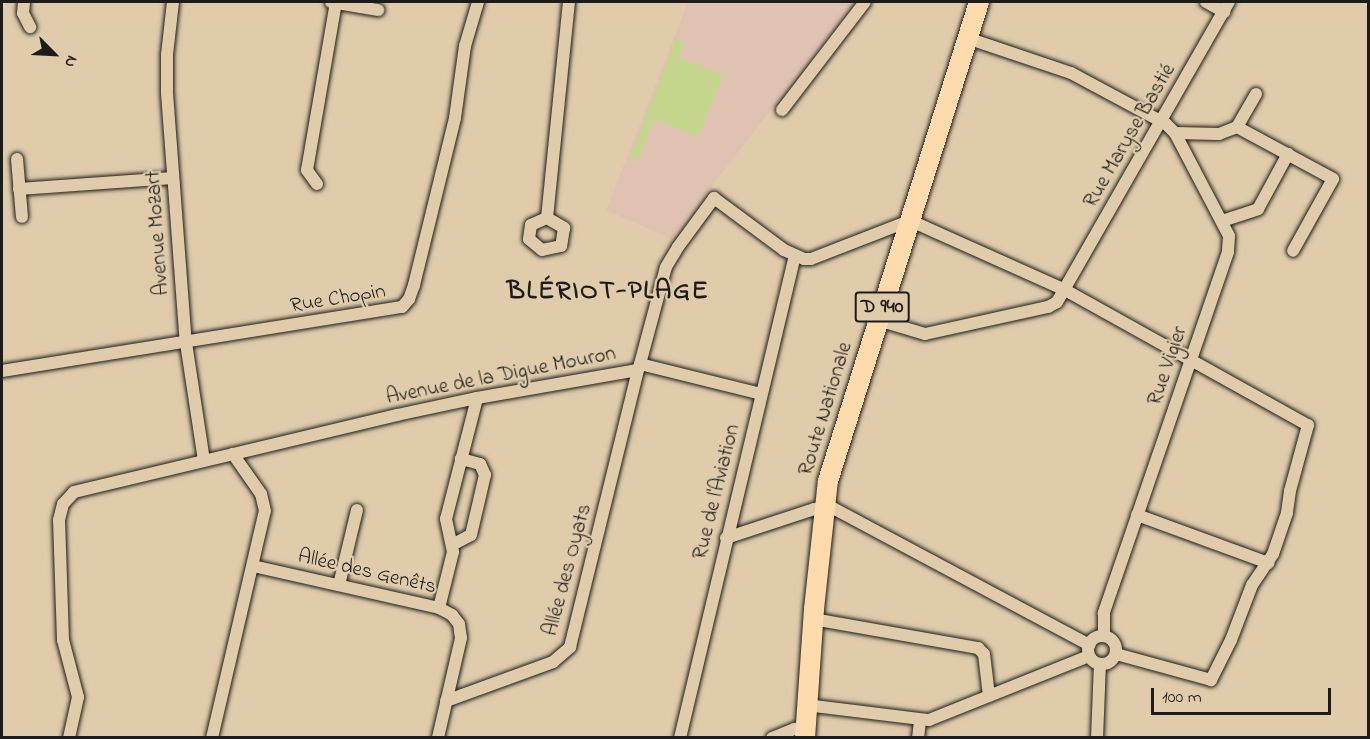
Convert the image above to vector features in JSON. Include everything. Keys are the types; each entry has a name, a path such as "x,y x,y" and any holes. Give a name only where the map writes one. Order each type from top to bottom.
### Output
{"main road":[{"name":"Route Nationale","path":"806,733 813,619 824,506 831,472 979,2"}],"street":[{"path":"24,2 23,14 30,27"},
{"name":"Avenue Mozart","path":"173,2 166,76 186,343 204,461"},
{"path":"317,184 307,170 334,2 378,10"},
{"name":"Rue Chopin","path":"2,371 390,311 406,304 414,285 455,118 465,46 478,2"},
{"path":"547,218 569,2"},
{"path":"782,110 866,2"},
{"path":"1206,2 1227,7"},
{"name":"Rue Maryse Bastié","path":"1065,290 1227,7"},
{"name":"Rue Vigier","path":"967,38 1071,73 1162,121 1175,133 1229,236 1230,246 1104,613 1104,636"},
{"path":"1175,133 1220,134 1237,127 1256,94"},
{"path":"1237,127 1333,179 1293,251"},
{"path":"1222,221 1257,209 1288,154"},
{"path":"17,159 22,217"},
{"path":"20,189 173,178"},
{"name":"Allée des Oyats","path":"446,701 553,662 570,647 666,267 714,198 795,256"},
{"path":"795,256 811,259 909,221 1065,290 1308,425 1290,491 1287,513 1268,563 1252,585 1231,640 1210,680 1116,654"},
{"name":"Rue de l'Aviation","path":"680,738 795,256"},
{"path":"878,320 925,334 1051,306 1065,290"},
{"name":"Avenue de la Digue Mouron","path":"204,461 477,398 639,367 761,394"},
{"path":"439,608 453,556 446,523 477,398"},
{"path":"212,738 253,566 265,505 261,494 233,454"},
{"path":"452,545 471,536 485,475 480,464 461,459"},
{"path":"69,738 78,697 63,634 59,520 63,504 70,495 79,490 204,461"},
{"path":"726,538 824,506 836,509 1089,650 1100,664 1097,738"},
{"path":"339,585 357,510"},
{"path":"1137,515 1268,563"},
{"name":"Allée des Genêts","path":"253,566 439,608 452,615 461,633 438,738"},
{"path":"813,619 978,648 984,654 989,696"},
{"path":"806,705 920,721 989,696 1089,650 1094,638 1104,636 1114,642 1116,654 1110,662 1100,664"},
{"path":"918,738 920,721"},
{"path":"772,738 795,729 806,733"}],"shaded area":[{"path":"688,2 854,2 671,239 606,210"}],"green space":[{"path":"676,39 684,42 670,78 679,58 723,75 698,137 654,119 637,161 630,157"}],"district":[{"name":"BLÉRIOT-PLAGE","path":"608,292"}]}
